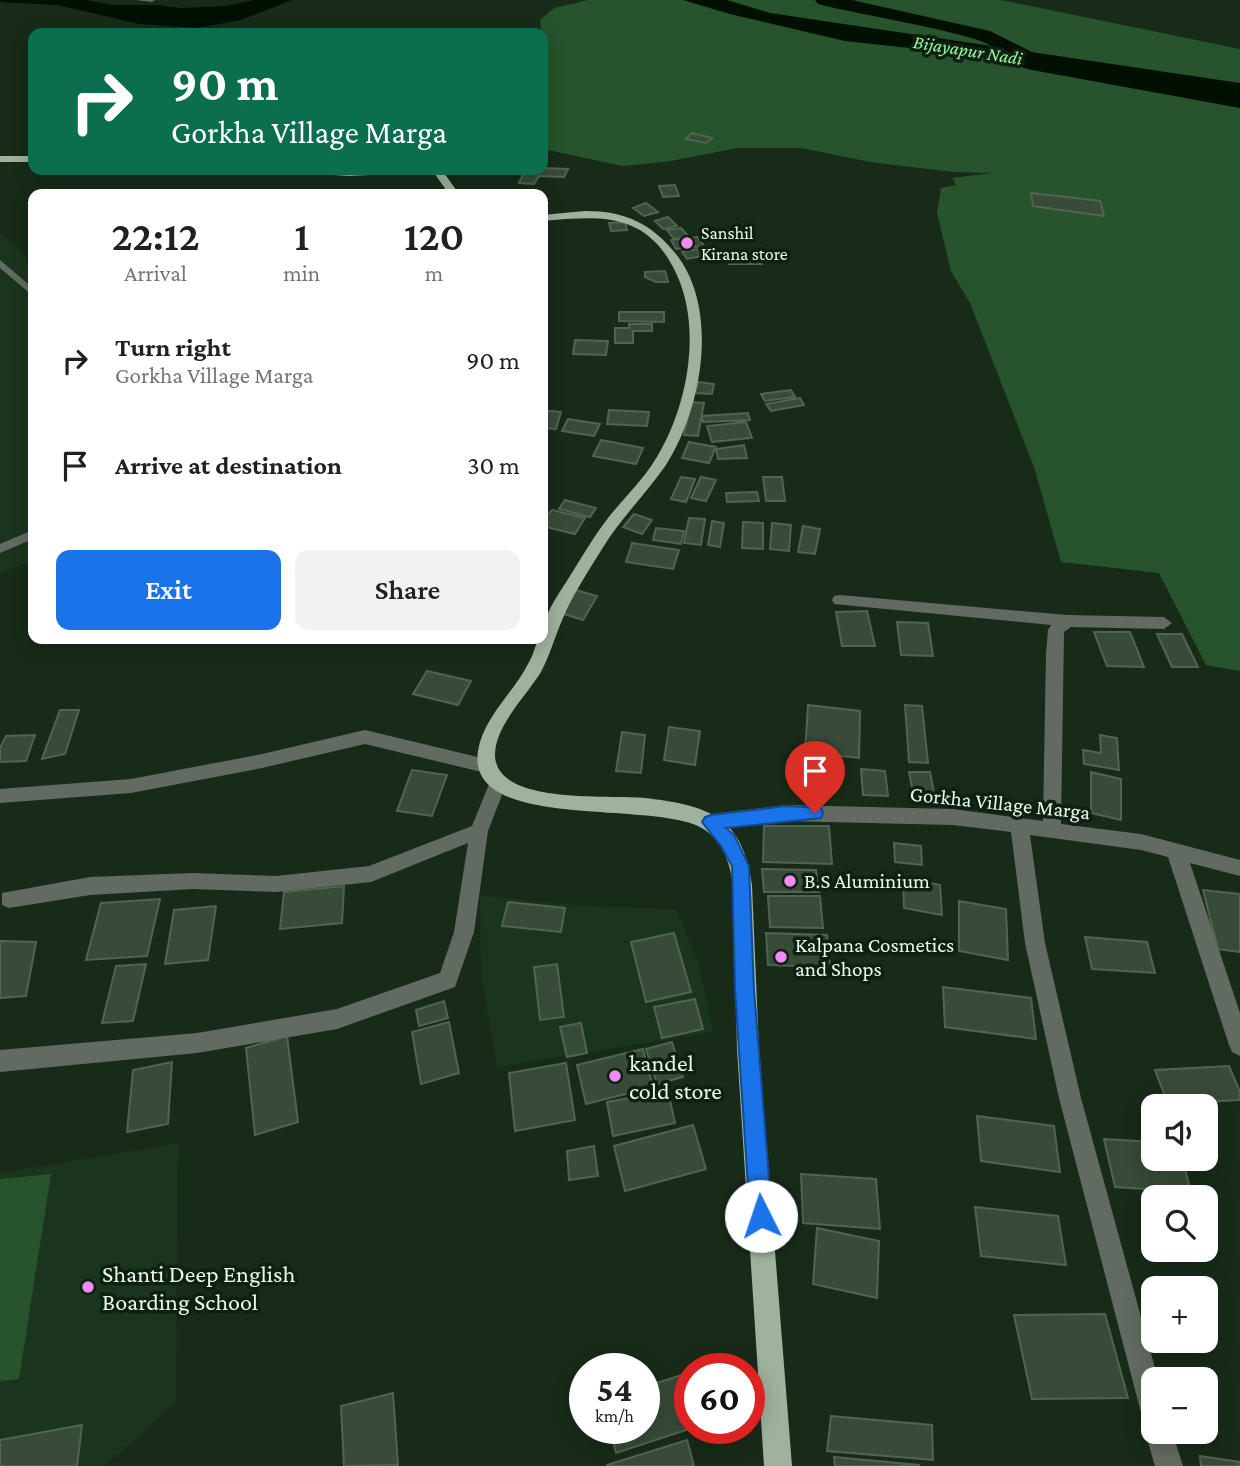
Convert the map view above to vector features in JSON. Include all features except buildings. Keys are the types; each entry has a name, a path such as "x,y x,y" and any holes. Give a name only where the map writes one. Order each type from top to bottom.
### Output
{"main road":[{"path":"0,159 28,159"},
{"path":"548,218 603,214 627,217 653,232 688,282 697,328 685,402 675,438 660,463 601,538 564,599 548,636"},
{"path":"545,644 486,752 492,774 504,788 528,798 644,805 711,822 727,841 740,866 745,990 778,1466"}],"street":[{"path":"840,600 1067,621 1164,622"},
{"path":"1052,830 1054,654 1056,630 1067,621"},
{"path":"0,796 131,786 262,761 365,737 492,774 479,831 464,932 448,980 337,1019 197,1044 0,1060"},
{"name":"Gorkha Village Marga","path":"711,822 786,813 953,817 1142,842 1240,868"},
{"path":"1019,824 1035,943 1070,1098 1142,1367"},
{"path":"9,899 90,886 193,881 276,884 371,874 423,851 479,831"},
{"path":"1176,851 1240,1045"},
{"path":"1163,1444 1169,1466"}],"lane":[{"path":"139,0 152,0"},
{"path":"0,263 28,288"},
{"path":"20,281 28,278"},
{"path":"0,549 28,536"}],"shaded area":[{"path":"588,0 1001,0 1240,49 1240,671 1206,665 1159,573 1061,562 1034,467 970,303 951,271 937,213 941,188 956,185 952,178 992,173 953,172 870,162 801,148 737,148 671,161 623,166 548,150 548,28 541,28 540,20 554,8"},
{"path":"0,232 28,257 28,562 0,574"},
{"path":"480,895 581,906 676,909 700,968 713,1032 497,1067 481,973"},
{"name":"Shanti Deep English Boarding School","path":"178,1143 176,1402 105,1466 0,1466 0,1173"},
{"path":"51,1174 19,1379 0,1381 0,1179"}],"water":[{"path":"0,0 87,0 112,5 181,8 226,6 254,0 292,0 241,20 197,28 140,24 57,5"},
{"name":"Bijayapur Nadi","path":"683,0 727,0 770,13 1240,83 1240,108 1032,70 975,55 845,41"}],"waterway":[{"name":"Bijayapur Nadi","path":"825,0 990,37 1026,58"}],"place":[{"name":"Sanshil Kirana store","path":"687,243"},
{"name":"B.S Aluminium","path":"790,881"},
{"name":"Kalpana Cosmetics and Shops","path":"781,957"},
{"name":"kandel cold store","path":"615,1076"},
{"name":"Shanti Deep English Boarding School","path":"88,1287"}],"route":[{"path":"761,1216 745,990 740,866 727,841 711,822 786,813 815,813"}]}
